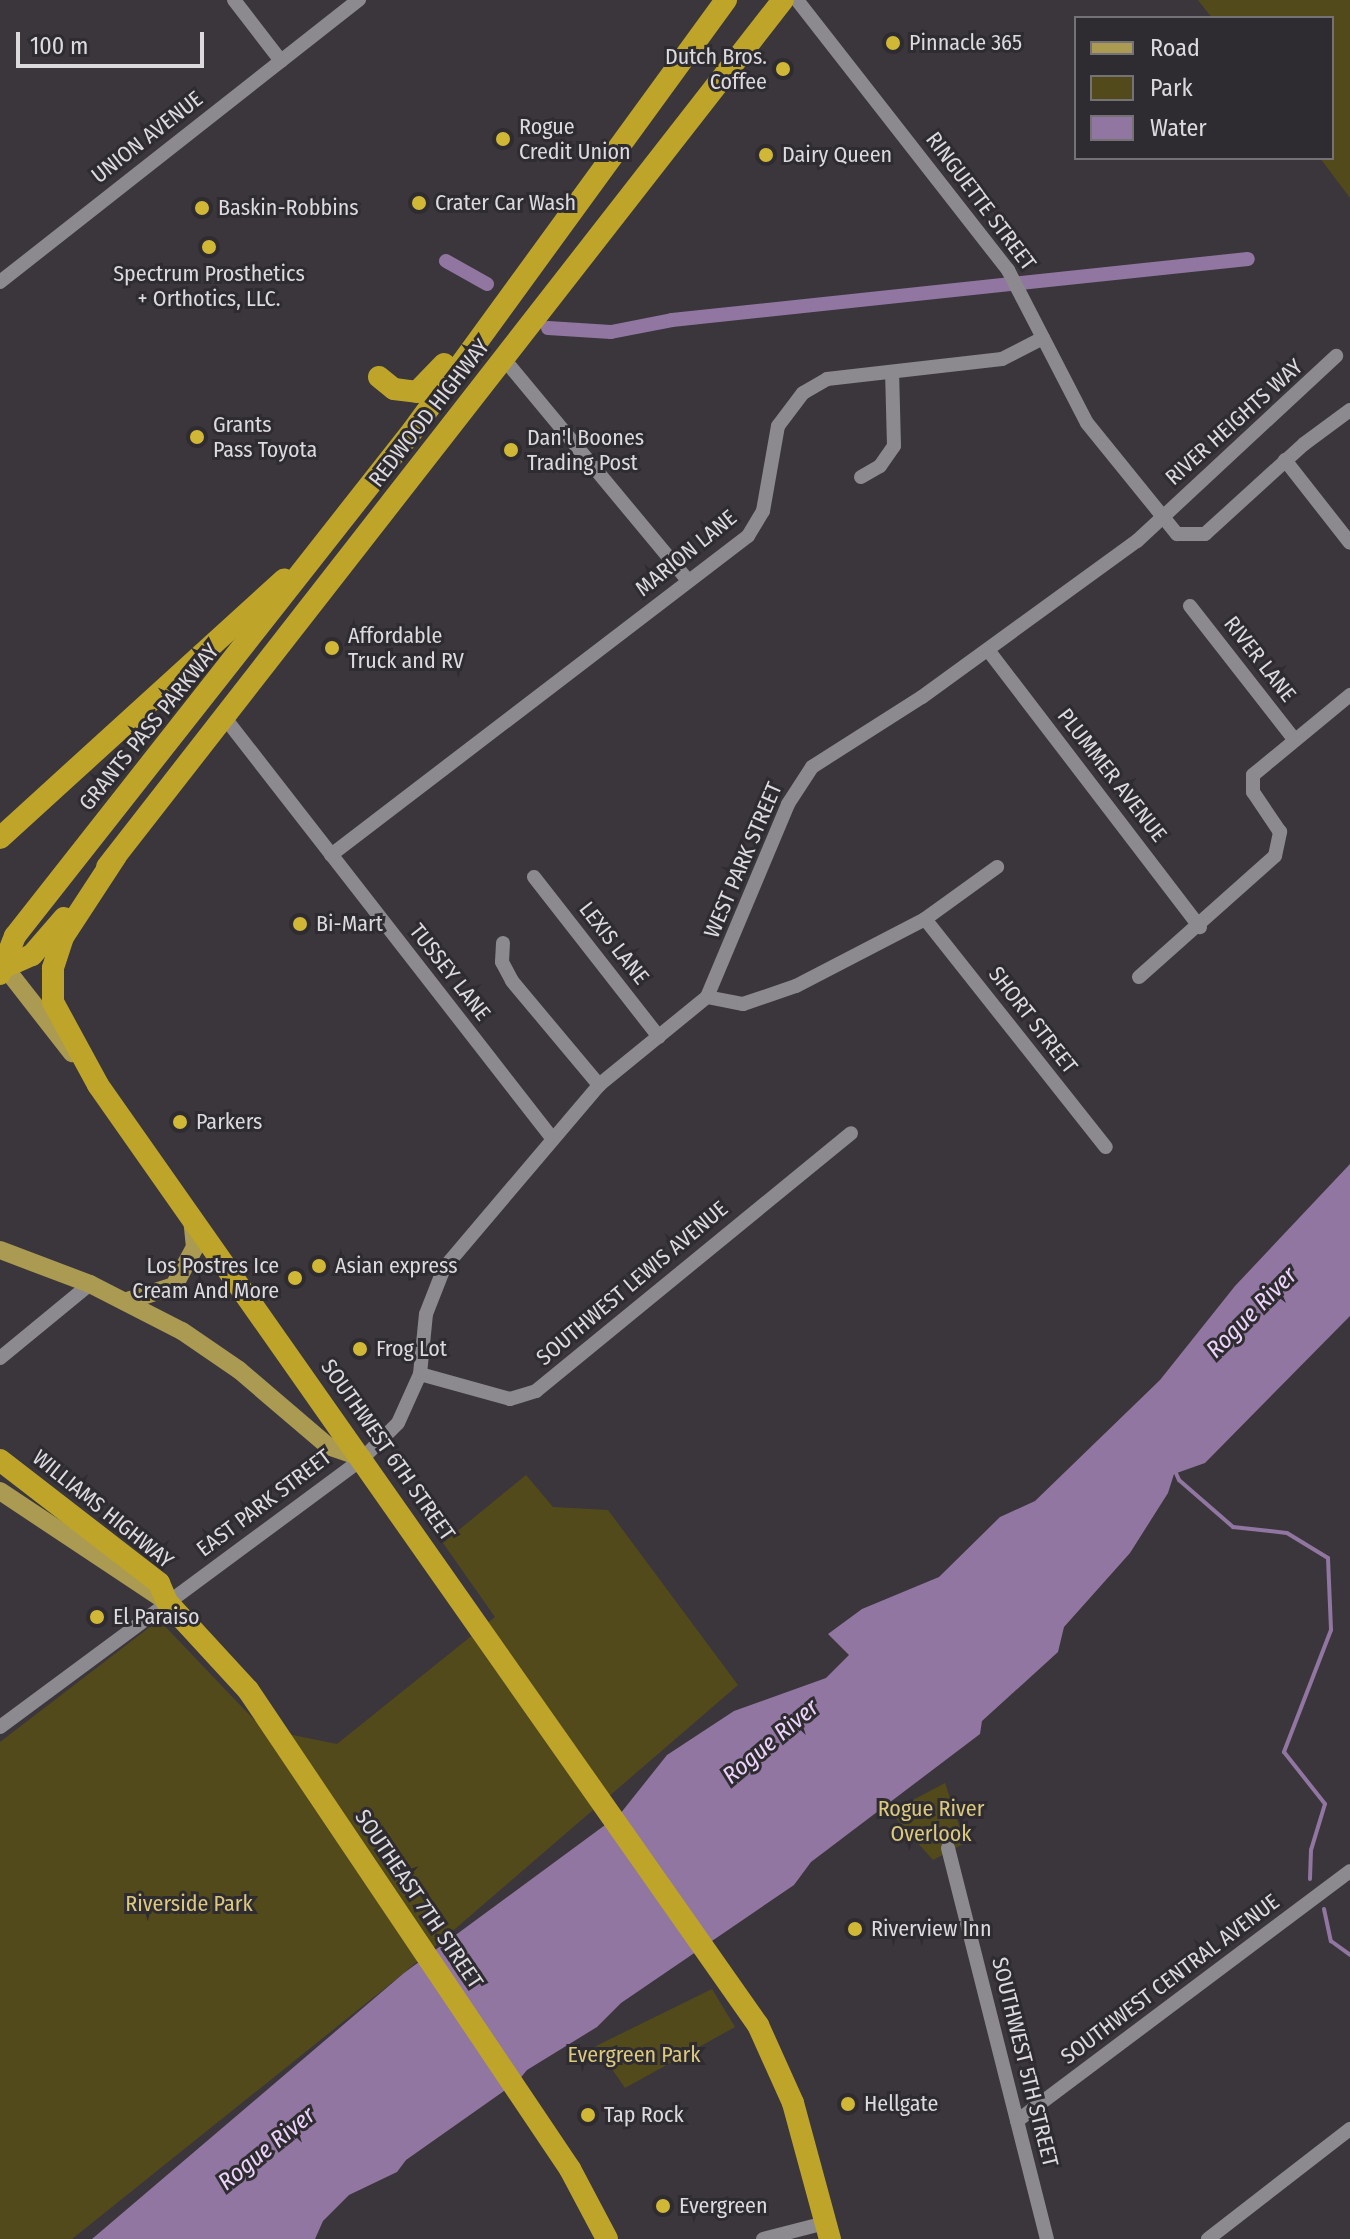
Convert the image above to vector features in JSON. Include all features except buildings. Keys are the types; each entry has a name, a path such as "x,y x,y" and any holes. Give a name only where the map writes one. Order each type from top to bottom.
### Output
{"highway":[{"name":"REDWOOD HIGHWAY","path":"342,523 726,0"},
{"name":"REDWOOD HIGHWAY","path":"116,856 783,0"},
{"path":"379,377 394,389 417,392 432,381 513,270 562,221"},
{"path":"0,838 342,523"},
{"name":"GRANTS PASS PARKWAY","path":"2,967 15,936 342,523"},
{"path":"2,967 32,955 116,856"},
{"path":"98,1085 53,1002 53,968 63,937 116,856"},
{"name":"SOUTHWEST 6TH STREET","path":"98,1085 363,1458 758,2025 793,2103 828,2231"},
{"name":"WILLIAMS HIGHWAY","path":"0,1460 159,1583 167,1602"},
{"name":"SOUTHEAST 7TH STREET","path":"167,1602 248,1690 570,2169 607,2239"}],"main road":[{"name":"SOUTHWEST 6TH STREET","path":"2,967 98,1085"},
{"path":"127,1301 174,1286 195,1247 192,1216"},
{"path":"0,1250 127,1301 239,1370 328,1446 363,1458"},
{"path":"0,1491 167,1602"}],"street":[{"path":"234,0 281,61"},
{"name":"UNION AVENUE","path":"0,282 359,0"},
{"name":"RINGUETTE STREET","path":"797,0 997,253 1087,423 1162,521"},
{"name":"MARION LANE","path":"331,855 756,526 778,426 793,403 827,379 1002,359 1043,338"},
{"name":"RIVER HEIGHTS WAY","path":"1162,521 1336,356"},
{"path":"504,359 688,581"},
{"path":"861,477 880,466 894,446 892,372"},
{"path":"1162,521 1177,534 1205,534 1285,460 1350,410"},
{"path":"1285,460 1350,543"},
{"name":"WEST PARK STREET","path":"363,1458 398,1423 420,1374 426,1314 444,1268 599,1085 707,997 788,804 806,775 834,749 922,697 1162,521"},
{"name":"RIVER LANE","path":"1190,606 1294,739"},
{"name":"PLUMMER AVENUE","path":"988,650 1200,927"},
{"path":"1139,977 1200,927 1281,847 1280,832 1251,782 1259,767 1350,695"},
{"name":"TUSSEY LANE","path":"225,718 552,1138"},
{"path":"707,997 743,1004 763,999 836,968 925,919 997,867"},
{"name":"LEXIS LANE","path":"534,877 659,1037"},
{"name":"SHORT STREET","path":"925,919 1106,1147"},
{"path":"503,943 502,962 512,981 599,1085"},
{"name":"SOUTHWEST LEWIS AVENUE","path":"420,1374 510,1399 536,1391 851,1133"},
{"path":"0,1358 90,1284"},
{"name":"EAST PARK STREET","path":"0,1727 363,1458"},
{"name":"SOUTHWEST 5TH STREET","path":"948,1848 1047,2239"},
{"name":"SOUTHWEST CENTRAL AVENUE","path":"1017,2121 1350,1871"},
{"path":"1208,2239 1350,2129"},
{"path":"763,2239 828,2231"}],"green space":[{"path":"1198,0 1350,0 1350,198 1322,160 1334,160 1334,16 1210,16"},
{"name":"Riverside Park","path":"526,1475 553,1507 608,1510 738,1685 404,1973 72,2239 0,2239 0,1742 159,1620 263,1729 337,1744 495,1617 443,1543"},
{"name":"Rogue River Overlook","path":"945,1783 965,1843 933,1860 890,1812"},
{"name":"Evergreen Park","path":"712,1989 735,2027 625,2088 596,2046"}],"water":[{"name":"Rogue River","path":"1350,1164 1350,1316 1205,1463 1174,1474 1168,1493 1130,1553 1064,1627 1058,1652 982,1721 980,1734 811,1862 794,1885 621,2003 597,2027 527,2070 518,2081 406,2160 397,2172 349,2195 323,2221 315,2239 92,2239 404,1973 620,1814 667,1755 734,1711 826,1678 849,1655 828,1634 862,1609 939,1577 1000,1517 1035,1501 1160,1380 1235,1286"}],"waterway":[{"path":"548,328 611,332 672,320 1248,259"},
{"path":"446,261 487,284"},
{"path":"1175,1471 1179,1480 1233,1527 1287,1533 1328,1558 1331,1630 1284,1752 1325,1804 1311,1850 1310,1879"},
{"path":"1324,1909 1331,1941 1350,1955"}],"place":[{"name":"Pinnacle 365","path":"893,43"},
{"name":"Dutch Bros. Coffee","path":"783,69"},
{"name":"Rogue Credit Union","path":"503,139"},
{"name":"Dairy Queen","path":"766,155"},
{"name":"Crater Car Wash","path":"419,203"},
{"name":"Baskin-Robbins","path":"202,208"},
{"name":"Spectrum Prosthetics + Orthotics, LLC.","path":"209,247"},
{"name":"Grants Pass Toyota","path":"197,437"},
{"name":"Dan'l Boones Trading Post","path":"511,450"},
{"name":"Affordable Truck and RV","path":"332,648"},
{"name":"Bi-Mart","path":"300,924"},
{"name":"Parkers","path":"180,1122"},
{"name":"Asian express","path":"319,1266"},
{"name":"Los Postres Ice Cream And More","path":"295,1278"},
{"name":"Frog Lot","path":"360,1349"},
{"name":"El Paraiso","path":"97,1617"},
{"name":"Riverview Inn","path":"855,1929"},
{"name":"Hellgate","path":"848,2104"},
{"name":"Tap Rock","path":"588,2115"},
{"name":"Evergreen","path":"663,2206"}]}
